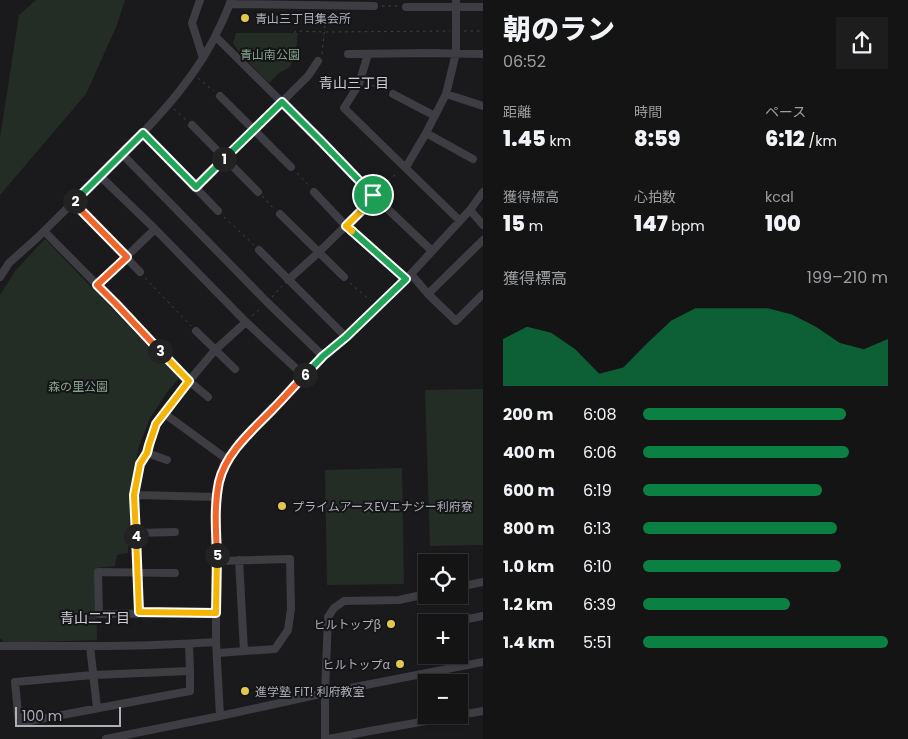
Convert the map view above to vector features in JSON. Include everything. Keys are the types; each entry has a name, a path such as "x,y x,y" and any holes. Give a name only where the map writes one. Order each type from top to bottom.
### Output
{"street":[{"path":"200,0 192,23 203,58"},
{"path":"0,278 9,263 100,176 169,104 192,74 216,37 230,2 324,3 374,6"},
{"path":"405,167 426,134 446,94 456,53 456,4"},
{"path":"406,7 456,4 483,7"},
{"path":"216,37 320,140"},
{"path":"348,54 483,54"},
{"path":"368,54 359,84 344,108 460,221"},
{"path":"196,187 308,76 318,61"},
{"path":"393,94 435,116"},
{"path":"446,94 483,106"},
{"path":"220,96 291,167"},
{"path":"192,125 258,192"},
{"path":"143,133 218,211"},
{"path":"426,134 473,159"},
{"path":"122,154 267,302 323,356"},
{"path":"341,162 432,251"},
{"path":"100,176 155,228 246,322 304,376"},
{"path":"314,192 346,226 382,258"},
{"path":"220,716 216,642 216,508 219,481 228,460 244,439 323,356 346,337 408,277 470,210 483,192"},
{"path":"288,280 346,226 374,196"},
{"path":"470,210 483,224"},
{"path":"280,214 344,277"},
{"path":"93,223 140,272"},
{"path":"97,285 155,228"},
{"path":"44,231 116,304"},
{"path":"428,294 483,240"},
{"path":"260,250 346,337"},
{"path":"408,277 456,321 483,294"},
{"path":"139,612 134,495 140,464 147,453 156,424 215,350 246,322"},
{"path":"196,331 235,369"},
{"path":"168,360 208,397"},
{"path":"165,414 228,460"},
{"path":"147,453 167,460"},
{"path":"134,495 217,497"},
{"path":"136,534 175,532"},
{"path":"217,562 290,559 291,609 288,630 275,649 217,653"},
{"path":"239,560 244,650"},
{"path":"175,573 98,572 99,614 139,612 216,613"},
{"path":"468,585 483,582"},
{"path":"418,596 399,600 344,601 334,608 328,617 325,693 327,739 370,735 483,711"},
{"path":"468,619 483,616"},
{"path":"0,646 90,646 216,642"},
{"path":"189,644 190,671 190,691 19,723 15,682 93,675 190,671"},
{"path":"90,646 97,708"},
{"path":"106,739 129,737 325,693 483,662"}],"path":[{"path":"318,61 322,57 325,32 326,12 324,3"},
{"path":"374,6 406,7"},
{"path":"294,33 296,30 325,32 483,31"},
{"path":"192,74 220,96"},
{"path":"360,80 393,94"},
{"path":"169,104 192,125"},
{"path":"320,140 341,162"},
{"path":"291,167 314,192"},
{"path":"374,196 405,167"},
{"path":"258,192 280,214"},
{"path":"73,202 93,223"},
{"path":"218,211 260,250"},
{"path":"382,258 408,277"},
{"path":"140,272 196,331"},
{"path":"344,277 378,307"},
{"path":"116,304 168,360"}],"green space":[{"path":"36,0 125,0 117,25 86,94 0,195 0,138 19,15"},
{"name":"青山南公園","path":"236,33 298,33 296,51 290,67 279,73 269,83 241,55 233,43"},
{"name":"森の里公園","path":"45,239 179,378 150,418 139,446 131,488 128,553 117,555 115,566 96,568 97,640 5,643 0,638 0,295 15,271"},
{"path":"483,389 483,545 430,546 425,390"},
{"path":"402,468 404,584 327,585 325,470"}],"place":[{"name":"青山三丁目集会所","path":"245,18"},
{"name":"プライムアースEVエナジー利府寮","path":"282,506"},
{"name":"ヒルトップβ","path":"391,624"},
{"name":"ヒルトップα","path":"400,664"},
{"name":"進学塾 FiT! 利府教室","path":"245,691"}],"district":[{"name":"青山三丁目","path":"354,83"},
{"name":"青山二丁目","path":"95,618"}],"route":[{"path":"282,102 373,195 375,197 346,226 406,279 346,337 323,356 244,439 228,460 219,481 216,508 216,613 139,612 134,495 140,464 147,453 156,424 189,381 97,285 127,257 73,202 143,133 196,187 282,102"}]}
